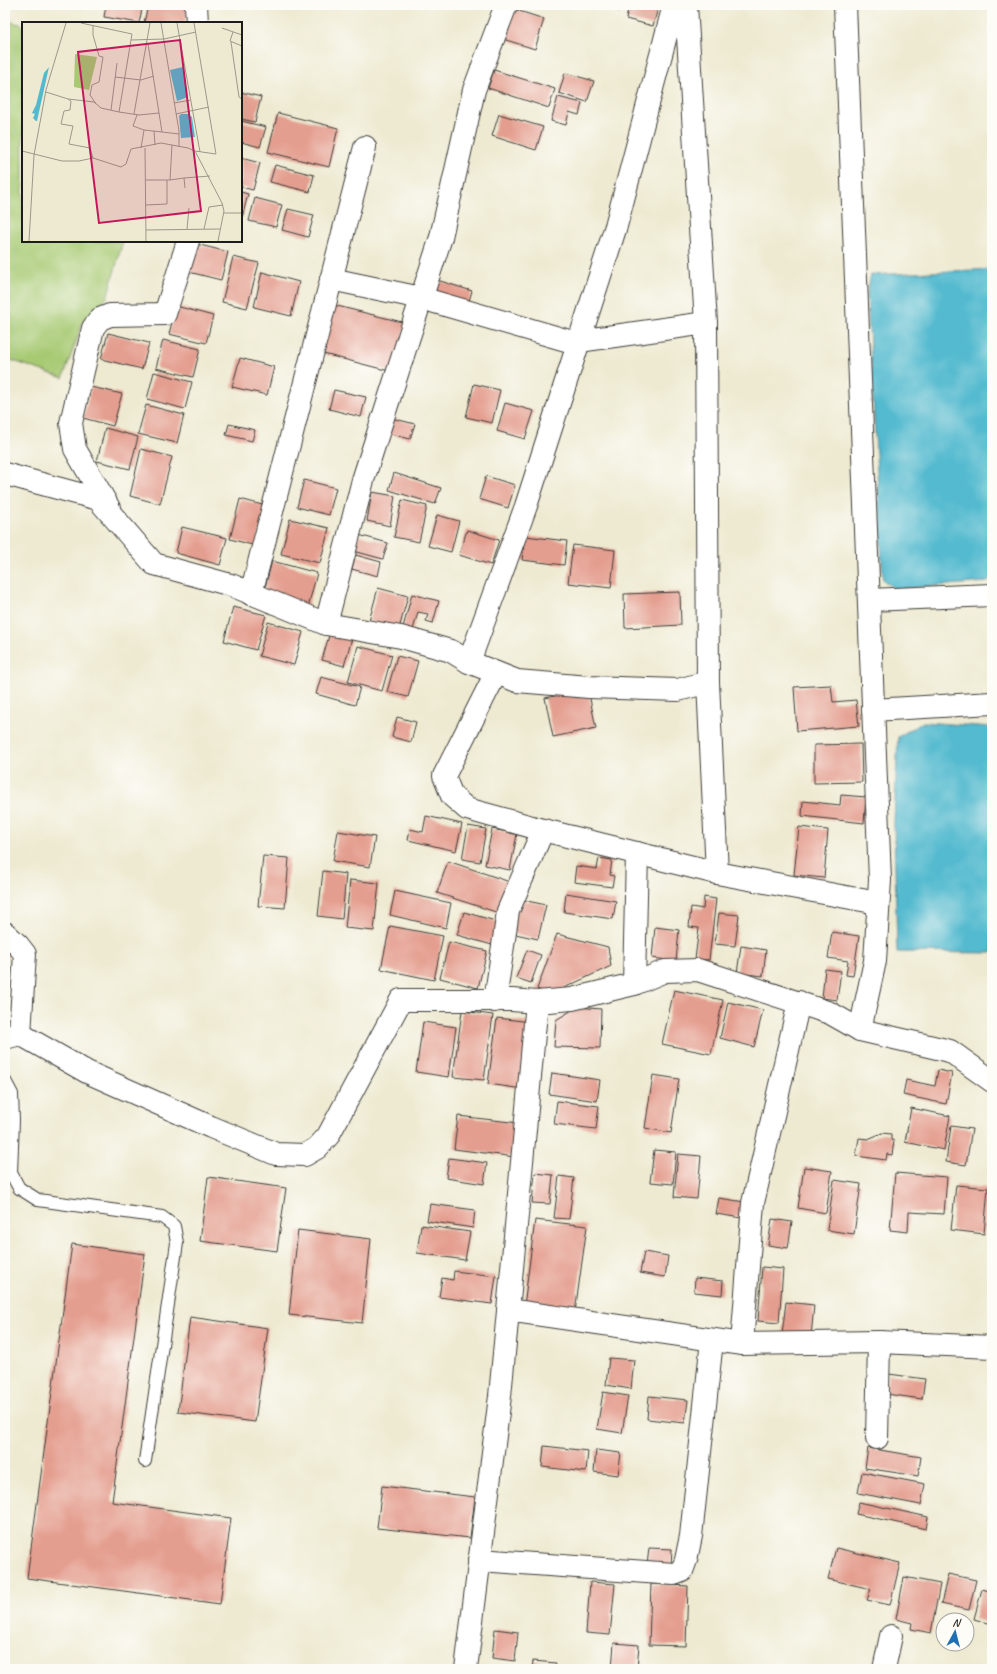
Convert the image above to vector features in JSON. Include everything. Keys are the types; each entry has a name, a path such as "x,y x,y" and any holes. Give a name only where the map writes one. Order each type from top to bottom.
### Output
{"street":[{"path":"196,5 197,22"},
{"path":"326,624 363,480 441,236 474,90 506,5"},
{"path":"469,662 526,506 616,226 674,5"},
{"path":"686,5 706,323 708,682 717,874"},
{"path":"845,5 880,880 875,961 860,1030"},
{"path":"251,594 365,147"},
{"path":"117,521 75,449 70,423 92,328 100,319 110,315 165,314 188,242"},
{"path":"331,279 421,298 576,343 579,341 706,323"},
{"path":"5,474 98,499 154,564 231,585 326,624 401,637 451,651 469,662 517,681 589,687 678,690 708,682"},
{"path":"869,600 992,595"},
{"path":"496,673 444,776 452,796 467,809 543,830 717,874 878,903"},
{"path":"873,710 992,704"},
{"path":"495,1001 508,911 543,830"},
{"path":"634,984 637,853"},
{"path":"5,933 25,954 13,1036 87,1072 276,1154 305,1156 317,1148 328,1136 401,1000 537,1002 572,999 634,984 665,971 698,970 830,1013 860,1030 950,1051 992,1081"},
{"path":"466,1669 500,1396 537,1002"},
{"path":"742,1344 753,1203 799,1002"},
{"path":"508,1310 742,1344 879,1342 992,1347"},
{"path":"480,1560 674,1574 682,1571 691,1536 712,1340"},
{"path":"878,1438 879,1342"},
{"path":"884,1669 891,1636"}],"lane":[{"path":"5,1081 12,1094 13,1120 11,1173 19,1188 38,1200 162,1217 174,1226 178,1243 145,1461"}],"green space":[{"path":"5,20 22,25 22,242 123,242 107,298 84,319 63,378 5,358"}],"water":[{"path":"992,269 992,578 987,582 895,589 883,580 867,291 871,275"},
{"path":"923,722 992,727 992,953 897,952 894,823 898,737"}],"building":[{"path":"106,5 143,5 139,22 104,17"},
{"path":"148,5 189,5 185,22 144,22"},
{"path":"600,5 620,5 619,11"},
{"path":"629,5 648,5 658,8 653,26 626,19"},
{"path":"513,9 544,19 535,49 503,39"},
{"path":"494,70 555,89 549,108 488,88"},
{"path":"565,73 594,81 587,102 559,93"},
{"path":"242,92 261,97 255,122 242,119"},
{"path":"558,97 582,103 579,115 569,112 566,125 551,121"},
{"path":"278,113 338,128 329,167 268,152"},
{"path":"499,114 543,127 536,150 492,136"},
{"path":"242,121 266,127 260,147 242,142"},
{"path":"242,158 260,163 253,190 242,187"},
{"path":"275,165 314,175 310,192 270,182"},
{"path":"242,192 248,194 242,218"},
{"path":"255,198 282,205 276,227 249,221"},
{"path":"288,209 314,215 308,237 282,230"},
{"path":"192,243 228,252 221,280 185,271"},
{"path":"233,257 259,263 247,308 222,302"},
{"path":"262,272 299,282 291,316 254,307"},
{"path":"437,280 472,291 468,304 433,293"},
{"path":"333,305 406,323 393,372 320,353"},
{"path":"176,306 213,316 206,343 169,334"},
{"path":"108,333 149,343 142,369 101,359"},
{"path":"163,340 200,349 193,377 156,368"},
{"path":"240,358 274,367 267,395 232,387"},
{"path":"154,372 192,382 185,409 147,399"},
{"path":"474,384 500,390 492,423 466,417"},
{"path":"91,387 122,394 113,426 83,418"},
{"path":"334,390 366,397 361,417 329,409"},
{"path":"505,403 534,411 525,439 497,431"},
{"path":"146,405 184,415 177,443 138,434"},
{"path":"391,418 415,424 410,439 387,433"},
{"path":"229,424 255,430 252,441 226,435"},
{"path":"105,428 138,437 130,469 97,461"},
{"path":"141,449 172,457 160,504 130,496"},
{"path":"394,473 441,488 435,504 389,490"},
{"path":"486,476 515,485 508,508 479,499"},
{"path":"304,480 336,488 329,515 297,507"},
{"path":"372,492 395,496 390,526 367,521"},
{"path":"240,499 266,506 256,546 230,539"},
{"path":"402,500 427,506 419,542 394,537"},
{"path":"437,515 459,521 451,552 428,546"},
{"path":"290,519 329,528 320,563 281,554"},
{"path":"182,527 227,538 220,565 176,553"},
{"path":"467,530 499,540 491,565 459,555"},
{"path":"355,534 388,543 383,559 350,550"},
{"path":"525,536 567,541 564,565 522,560"},
{"path":"573,545 615,550 611,588 568,583"},
{"path":"348,553 381,562 378,576 344,567"},
{"path":"272,561 317,573 308,607 263,595"},
{"path":"378,588 408,596 399,629 369,621"},
{"path":"680,592 681,625 625,628 624,594"},
{"path":"412,594 439,601 433,623 426,621 428,614 418,612 412,633 402,631"},
{"path":"233,607 266,615 256,650 224,641"},
{"path":"268,622 303,632 294,665 259,656"},
{"path":"330,632 352,638 344,666 322,660"},
{"path":"358,646 392,655 382,691 348,682"},
{"path":"397,656 418,661 408,697 387,692"},
{"path":"321,677 360,687 355,705 316,694"},
{"path":"831,685 833,702 856,700 859,726 797,731 794,687"},
{"path":"588,689 596,728 553,737 545,698"},
{"path":"397,717 416,722 411,742 392,737"},
{"path":"861,744 862,782 814,783 814,745"},
{"path":"841,795 866,797 864,823 802,816 803,801 840,805"},
{"path":"426,816 462,824 456,851 408,840 410,829 423,832"},
{"path":"468,826 486,829 480,862 462,859"},
{"path":"799,827 828,830 824,878 794,875"},
{"path":"492,829 517,834 510,870 485,865"},
{"path":"338,831 375,837 370,867 333,861"},
{"path":"263,856 289,858 285,908 258,906"},
{"path":"599,858 612,860 610,875 614,876 612,887 574,882 576,866 597,869"},
{"path":"448,861 510,882 499,913 437,893"},
{"path":"323,871 346,874 342,919 318,916"},
{"path":"350,880 379,883 374,931 345,928"},
{"path":"395,891 451,903 446,928 390,915"},
{"path":"566,893 616,901 613,919 564,912"},
{"path":"704,897 716,899 709,960 695,959 699,928 689,927 691,907 703,909"},
{"path":"518,899 546,905 538,939 511,933"},
{"path":"464,912 499,922 492,945 457,935"},
{"path":"719,913 739,915 735,946 715,944"},
{"path":"390,926 443,936 434,980 381,969"},
{"path":"655,927 679,930 676,961 652,958"},
{"path":"832,932 859,936 853,976 846,975 848,961 828,958"},
{"path":"557,934 608,947 611,966 551,994 537,989"},
{"path":"5,942 12,945 5,965"},
{"path":"449,942 487,951 478,988 440,978"},
{"path":"741,946 766,950 763,976 737,973"},
{"path":"527,950 541,955 531,983 516,978"},
{"path":"825,969 841,971 837,1000 822,998"},
{"path":"674,990 723,1000 711,1054 662,1044"},
{"path":"728,1002 763,1010 754,1047 720,1038"},
{"path":"577,1007 601,1009 600,1048 554,1047 556,1020"},
{"path":"462,1011 493,1015 484,1080 453,1077"},
{"path":"497,1018 531,1022 523,1089 488,1084"},
{"path":"423,1022 456,1027 449,1077 416,1072"},
{"path":"938,1070 952,1073 946,1104 903,1095 906,1080 935,1086"},
{"path":"552,1073 600,1080 597,1101 549,1094"},
{"path":"653,1075 679,1079 671,1133 645,1128"},
{"path":"557,1101 599,1106 596,1129 554,1124"},
{"path":"911,1108 950,1116 944,1150 905,1142"},
{"path":"458,1116 519,1123 515,1157 454,1149"},
{"path":"951,1126 972,1129 966,1165 946,1162"},
{"path":"882,1133 891,1134 891,1140 894,1141 892,1155 887,1154 886,1160 856,1156 859,1138 868,1139"},
{"path":"654,1150 676,1152 673,1184 650,1182"},
{"path":"678,1154 701,1156 697,1199 674,1197"},
{"path":"449,1158 487,1163 484,1184 446,1178"},
{"path":"804,1167 832,1171 826,1213 798,1208"},
{"path":"535,1173 553,1175 550,1204 532,1203"},
{"path":"895,1173 947,1177 944,1214 909,1212 908,1232 890,1230"},
{"path":"559,1176 574,1178 569,1219 554,1218"},
{"path":"208,1177 286,1188 277,1251 200,1241"},
{"path":"834,1180 861,1184 854,1234 827,1230"},
{"path":"956,1185 988,1188 984,1234 951,1230"},
{"path":"719,1198 745,1202 742,1218 716,1214"},
{"path":"430,1204 475,1210 473,1228 427,1221"},
{"path":"772,1219 792,1222 788,1248 768,1245"},
{"path":"535,1220 587,1226 575,1312 524,1306"},
{"path":"421,1225 470,1232 465,1260 417,1253"},
{"path":"298,1230 371,1239 362,1323 289,1315"},
{"path":"72,1244 145,1254 112,1502 231,1518 220,1604 27,1578"},
{"path":"644,1252 668,1256 665,1277 640,1273"},
{"path":"762,1267 783,1269 779,1323 758,1321"},
{"path":"454,1271 496,1276 492,1304 439,1297 442,1278 453,1280"},
{"path":"695,1278 723,1281 722,1295 694,1292"},
{"path":"786,1302 814,1305 811,1337 782,1334"},
{"path":"190,1317 268,1328 255,1422 178,1412"},
{"path":"609,1358 634,1360 631,1389 606,1385"},
{"path":"889,1374 925,1379 922,1399 886,1394"},
{"path":"603,1392 628,1396 622,1433 597,1429"},
{"path":"649,1396 688,1400 685,1423 647,1419"},
{"path":"544,1446 588,1451 586,1472 542,1467"},
{"path":"868,1448 921,1457 918,1476 865,1468"},
{"path":"596,1450 621,1453 618,1475 594,1472"},
{"path":"862,1472 925,1484 921,1505 858,1493"},
{"path":"382,1486 475,1497 470,1538 377,1528"},
{"path":"859,1502 928,1517 926,1529 856,1514"},
{"path":"649,1548 672,1549 671,1567 647,1565"},
{"path":"836,1548 900,1563 890,1605 867,1600 871,1589 828,1579"},
{"path":"948,1574 976,1580 969,1610 941,1604"},
{"path":"904,1577 940,1584 931,1633 911,1629 912,1623 896,1619"},
{"path":"590,1582 615,1584 610,1635 586,1633"},
{"path":"651,1584 688,1586 686,1646 649,1645"},
{"path":"982,1589 992,1592 992,1624 975,1619"},
{"path":"495,1629 518,1632 515,1661 492,1658"},
{"path":"614,1643 639,1645 637,1669 612,1669"},
{"path":"533,1661 556,1663 555,1669 532,1669"}]}
